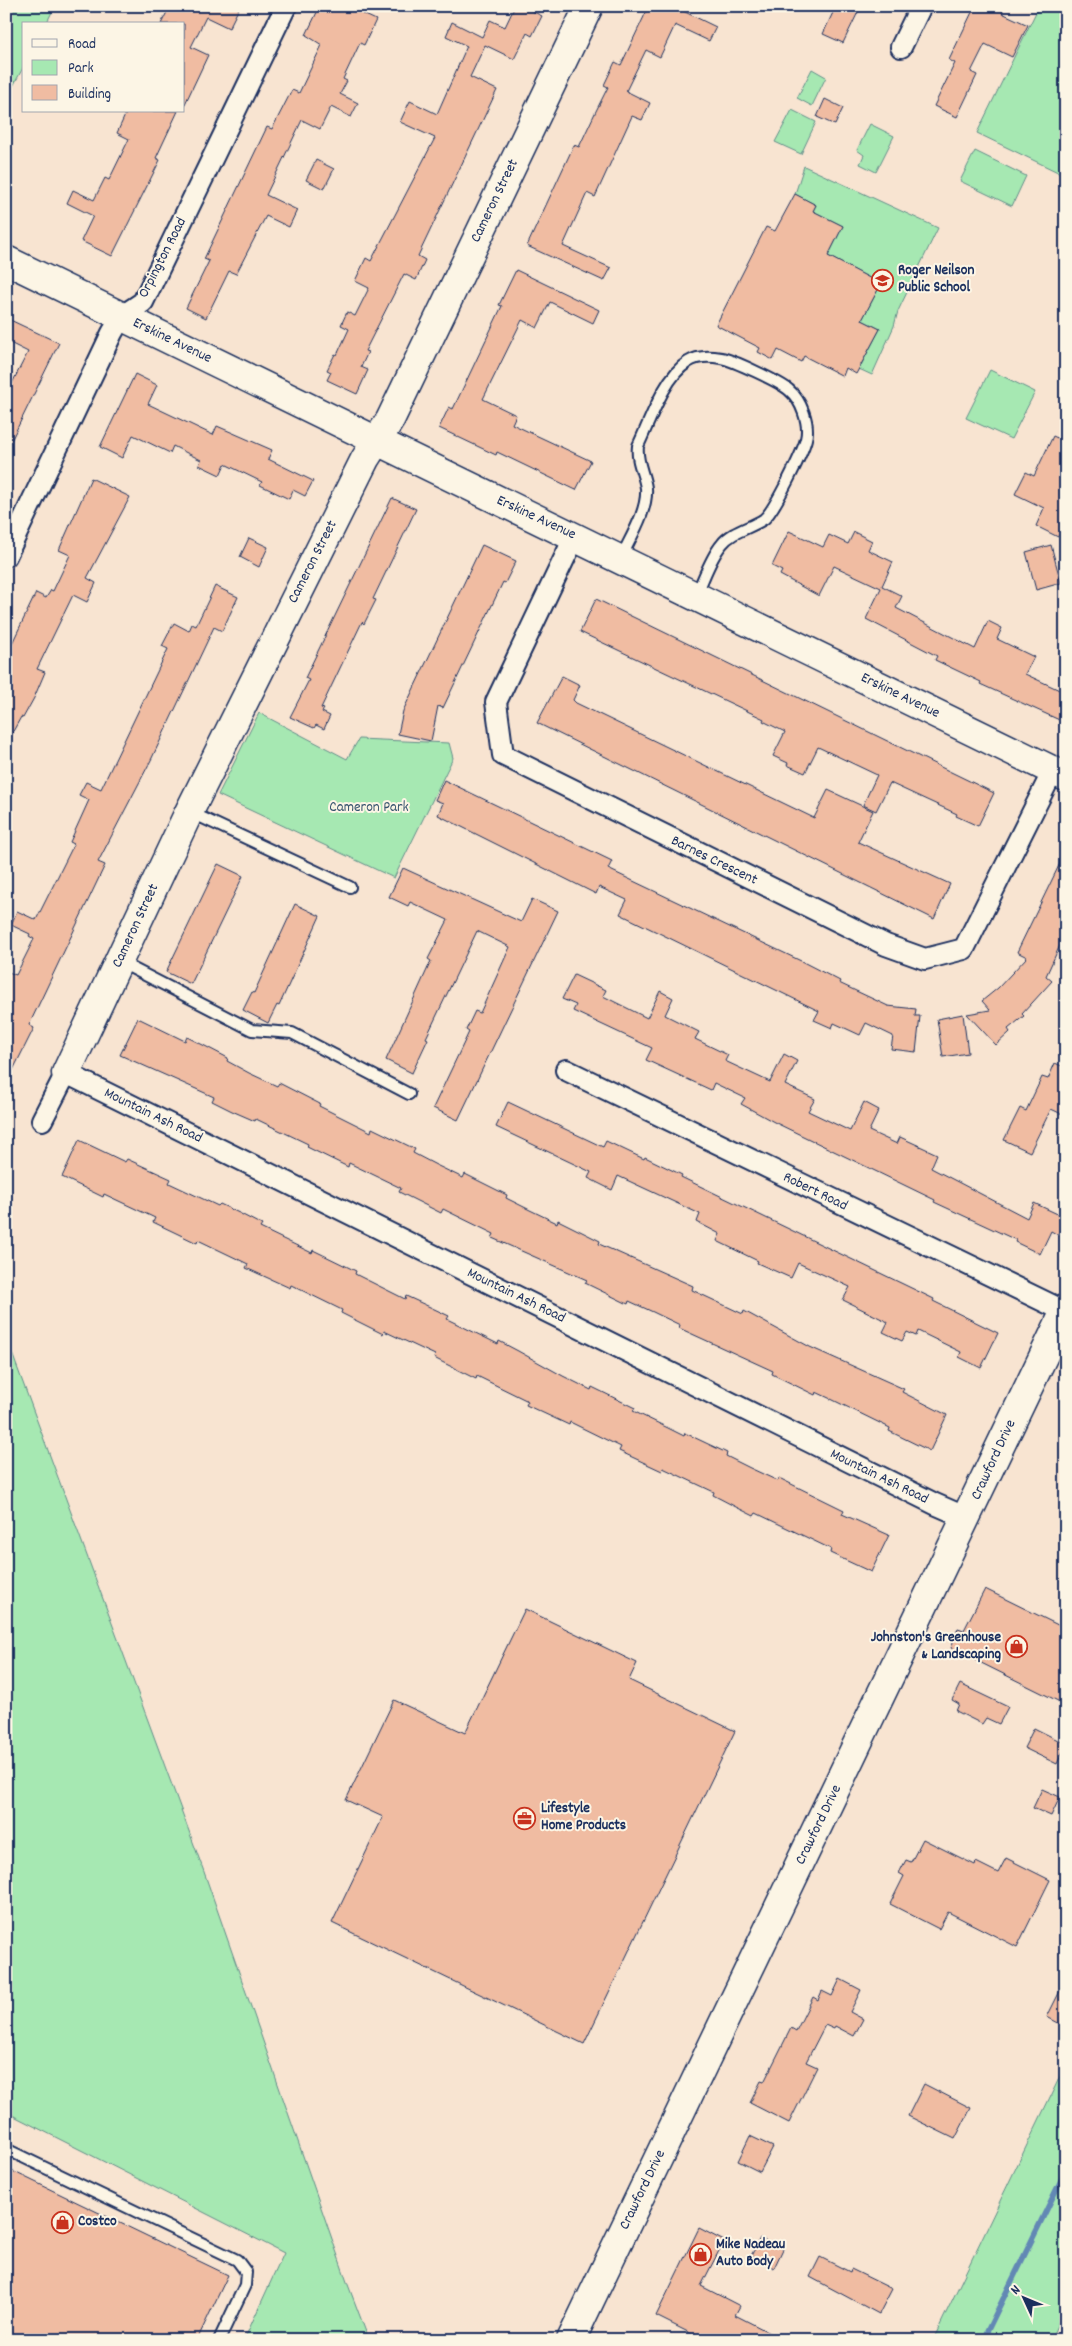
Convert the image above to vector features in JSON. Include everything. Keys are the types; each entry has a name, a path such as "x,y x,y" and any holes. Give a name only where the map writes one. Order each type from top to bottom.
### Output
{"street":[{"name":"Orpington Road","path":"6,556 112,334 122,316 143,302 286,6"},
{"name":"Cameron Street","path":"42,1120 189,812 365,459 390,420 589,6"},
{"path":"901,47 920,6"},
{"name":"Erskine Avenue","path":"6,260 376,442 575,536 1059,774"},
{"name":"Barnes Crescent","path":"575,536 496,702 503,755 818,913 886,945 925,959 964,950 1059,774"},
{"name":"Robert Road","path":"566,1070 1065,1311"},
{"name":"Mountain Ash Road","path":"66,1073 934,1504 967,1518"},
{"name":"Crawford Drive","path":"571,2340 1065,1311"}],"lane":[{"path":"620,559 643,510 646,497 646,486 637,457 638,446 674,374 688,362 707,356 723,358 779,384 790,391 800,404 806,421 806,438 774,506 765,518 731,536 722,543 696,596"},
{"path":"189,812 350,887"},
{"path":"119,962 252,1030 292,1033 409,1094"},
{"path":"6,2149 238,2260 246,2272 245,2285 219,2340"}],"green space":[{"path":"6,6 55,6 47,22 22,22 22,70 6,99"},
{"path":"1039,6 1066,6 1066,176 977,133"},
{"path":"812,69 826,77 812,106 797,98"},
{"path":"792,110 816,122 801,154 775,142"},
{"path":"870,124 894,136 876,172 860,164 864,155 857,150"},
{"path":"975,151 1026,176 1012,206 960,181"},
{"path":"804,166 938,228 898,311 894,326 872,375 859,369 880,329 862,320 881,284 828,256 843,226 813,211 816,205 795,194"},
{"path":"990,370 1035,392 1011,439 966,418"},
{"name":"Cameron Park","path":"259,713 347,759 359,739 449,743 453,758 394,878 218,795"},
{"path":"6,1337 203,1869 369,2340 244,2340 284,2253 6,2112"},
{"path":"1066,2064 1066,2307 1050,2340 933,2340"}],"building":[{"path":"170,6 240,6 229,28 206,17 191,47 208,55 185,104 185,22 162,22"},
{"path":"320,6 367,6 363,14 376,20 364,45 360,43 343,79 347,81 340,94 358,103 351,117 331,107 320,129 302,120 266,195 297,210 289,227 266,216 236,274 229,271 206,318 186,308 209,261 204,259 267,127 272,129 292,90 299,93 322,45 306,35"},
{"path":"515,6 522,6 542,16 532,36 527,33 514,59 485,45 470,77 497,90 418,256 425,260 416,280 404,274 365,351 368,352 361,367 368,370 357,394 327,380 331,372 327,370 335,354 337,355 349,329 341,325 347,312 355,316 369,288 355,281 366,258 371,261 435,138 400,122 410,101 437,114 467,46 446,36 452,22 482,37 490,20 505,27"},
{"path":"649,6 685,6 683,11 716,27 709,41 675,25 660,57 646,50 626,91 650,103 642,120 632,116 595,197 587,193 563,246 611,268 604,281 527,246 574,145 579,147 608,87 604,85 615,62 621,65"},
{"path":"836,6 861,6 843,43 823,34"},
{"path":"975,6 1005,6 1002,13 1028,25 1012,57 985,44 971,72 977,75 957,117 934,106 955,63 949,60"},
{"path":"825,99 843,108 835,125 817,117"},
{"path":"127,112 178,112 156,158 160,160 112,256 81,241 93,216 67,203 73,190 94,200 105,178 109,180 129,139 117,133"},
{"path":"316,160 334,169 324,189 306,180"},
{"path":"795,194 816,205 813,211 843,226 828,256 881,284 862,320 880,329 856,374 846,368 843,376 804,356 801,362 778,350 773,360 758,352 760,348 716,325 766,227 775,231"},
{"path":"516,270 599,310 593,323 550,302 537,328 522,320 483,399 516,415 512,424 591,461 576,490 497,452 496,455 439,428 449,407 453,409 502,306 499,305"},
{"path":"6,318 59,343 6,451 6,395 28,352 6,341"},
{"path":"135,374 157,385 148,404 213,435 217,426 272,450 268,459 313,481 305,496 293,490 289,499 260,485 262,482 225,464 220,475 199,465 201,460 173,446 170,453 133,435 122,458 100,447"},
{"path":"1053,436 1066,442 1066,522 1058,537 1036,526 1044,508 1015,494 1026,472 1034,476"},
{"path":"91,478 130,497 87,578 96,583 87,602 73,595 37,669 45,672 34,698 6,744 6,656 36,593 46,598 51,590 53,591 70,555 59,550"},
{"path":"392,498 416,509 373,599 376,600 364,624 362,622 321,708 324,709 322,712 330,716 324,729 316,725 314,728 290,717 309,680 305,678"},
{"path":"789,531 823,547 829,535 848,544 854,532 872,541 868,550 893,562 882,586 902,596 896,608 975,649 988,621 1002,628 997,639 1034,657 1025,674 1066,693 1066,723 980,684 981,682 935,660 937,656 866,619 881,588 834,566 819,596 780,575 782,571 772,566"},
{"path":"249,538 268,547 259,567 240,557"},
{"path":"482,545 516,561 505,583 503,582 443,708 438,706 431,741 398,734 403,711"},
{"path":"1051,545 1061,583 1036,590 1026,552"},
{"path":"215,586 238,597 222,631 214,627 151,760 98,862 105,865 29,1025 34,1028 6,1084 6,971 16,975 34,939 29,936 30,934 11,925 17,911 36,920 74,844 70,842 89,800 79,795 86,782 101,789 168,649 162,646 174,623 189,631 192,624 196,626"},
{"path":"596,599 994,793 978,826 956,816 957,814 890,783 876,811 863,805 877,775 818,747 805,773 787,765 788,763 773,756 785,732 763,721 764,719 580,632"},
{"path":"562,676 580,685 573,700 576,703 814,818 828,790 873,811 858,842 950,884 934,919 537,723"},
{"path":"444,780 612,861 608,869 801,961 840,981 839,983 888,1006 916,1009 915,1016 920,1016 916,1052 891,1049 893,1036 866,1023 860,1035 834,1023 832,1028 814,1020 819,1011 620,914 627,900 599,887 596,894 438,815 443,803 435,800"},
{"path":"1066,851 1066,932 1046,976 1052,981 1022,1014 1024,1016 1008,1029 1010,1032 996,1045 967,1014 990,1010 982,1001 998,988 1027,957 1017,952"},
{"path":"218,864 243,876 191,984 166,972"},
{"path":"403,868 521,922 532,899 558,911 458,1120 433,1108 469,1032 466,1030 475,1011 480,1013 510,947 477,931 426,1038 428,1039 412,1073 386,1060 431,961 428,959 448,920 410,902 408,906 389,897"},
{"path":"295,904 320,916 279,1006 277,1005 268,1023 243,1010 252,992 254,993"},
{"path":"574,975 606,990 603,996 647,1018 660,991 673,998 665,1015 699,1032 695,1039 728,1055 725,1061 770,1082 784,1054 797,1061 785,1085 815,1099 808,1111 850,1131 864,1102 879,1110 869,1131 897,1144 900,1137 937,1154 931,1168 1027,1218 1034,1203 1066,1218 1058,1235 1051,1231 1040,1254 1015,1242 1016,1240 934,1202 935,1200 774,1122 741,1104 745,1098 714,1083 711,1090 646,1060 652,1048 573,1011 576,1005 562,999"},
{"path":"963,1014 968,1053 943,1057 937,1019"},
{"path":"138,1018 185,1041 187,1037 228,1058 227,1061 249,1073 277,1086 279,1083 371,1132 372,1128 415,1149 413,1153 436,1165 463,1178 465,1174 507,1195 506,1198 530,1210 557,1223 558,1220 600,1241 599,1244 693,1286 692,1290 743,1314 744,1311 810,1347 904,1389 902,1392 947,1415 930,1451 889,1431 890,1428 831,1399 816,1392 815,1395 772,1374 773,1371 679,1328 680,1325 629,1301 628,1304 585,1283 587,1280 492,1238 494,1234 443,1209 441,1213 399,1192 401,1188 349,1163 348,1167 307,1147 308,1144 256,1119 255,1121 212,1101 214,1097 120,1055"},
{"path":"1055,1063 1066,1068 1066,1116 1051,1109 1030,1152 1004,1140 1020,1108 1026,1111 1042,1077 1048,1079"},
{"path":"508,1102 603,1147 606,1141 644,1159 645,1157 682,1175 681,1177 934,1299 933,1301 998,1333 981,1368 959,1357 961,1352 918,1331 916,1336 907,1332 902,1341 883,1332 888,1322 843,1300 850,1287 798,1263 791,1278 757,1263 758,1261 717,1241 720,1234 697,1222 700,1214 618,1176 612,1190 588,1178 591,1172 496,1127"},
{"path":"79,1140 125,1162 127,1159 171,1179 169,1183 218,1206 220,1204 239,1213 262,1225 260,1228 312,1253 313,1250 356,1271 355,1274 405,1299 406,1296 449,1316 447,1319 498,1344 499,1341 591,1390 592,1387 635,1408 633,1411 684,1436 685,1433 727,1453 726,1456 750,1468 778,1481 779,1478 844,1510 842,1514 889,1535 871,1572 830,1553 831,1549 756,1513 754,1516 736,1507 713,1495 714,1492 663,1468 662,1471 619,1451 621,1447 570,1422 569,1425 526,1405 528,1401 477,1376 476,1379 434,1358 435,1355 384,1331 383,1334 341,1313 342,1310 291,1285 290,1288 246,1268 248,1264 198,1240 197,1243 153,1222 155,1218 104,1194 103,1197 62,1177"},
{"path":"985,1589 1066,1629 1066,1705 951,1648 958,1628 964,1630"},
{"path":"525,1609 637,1663 629,1680 735,1731 584,2044 332,1923 383,1817 346,1800 394,1700 465,1733"},
{"path":"960,1684 1008,1707 999,1724 986,1718 982,1724 956,1711 959,1704 952,1700"},
{"path":"1034,1728 1066,1744 1057,1764 1024,1748"},
{"path":"1042,1789 1060,1797 1051,1816 1033,1808"},
{"path":"923,1839 975,1865 976,1862 998,1873 1006,1858 1050,1880 1017,1947 948,1912 939,1929 890,1904 904,1876 899,1873 906,1860 911,1862"},
{"path":"840,1979 861,1990 850,2012 863,2019 854,2036 835,2026 834,2029 825,2025 806,2062 817,2067 789,2123 750,2103 761,2081 764,2082 791,2028 796,2031 813,1997 818,2000 822,1991 832,1996"},
{"path":"1066,1979 1066,2027 1047,2017"},
{"path":"924,2084 971,2108 955,2139 908,2116"},
{"path":"750,2136 773,2147 760,2172 738,2161"},
{"name":"Costco","path":"6,2168 228,2275 197,2340 6,2340"},
{"path":"699,2228 724,2241 701,2286 740,2306 735,2315 784,2340 704,2340 656,2316"},
{"path":"760,2238 783,2249 774,2268 751,2256"},
{"path":"820,2257 850,2272 851,2269 892,2289 879,2314 810,2277"}],"waterway":[{"path":"983,2340 1066,2170"}],"place":[{"name":"Roger Neilson Public School","path":"882,280"},
{"name":"Johnston's Greenhouse & Landscaping","path":"1017,1647"},
{"name":"Lifestyle Home Products","path":"525,1818"},
{"name":"Costco","path":"62,2222"},
{"name":"Mike Nadeau Auto Body","path":"700,2254"}]}
